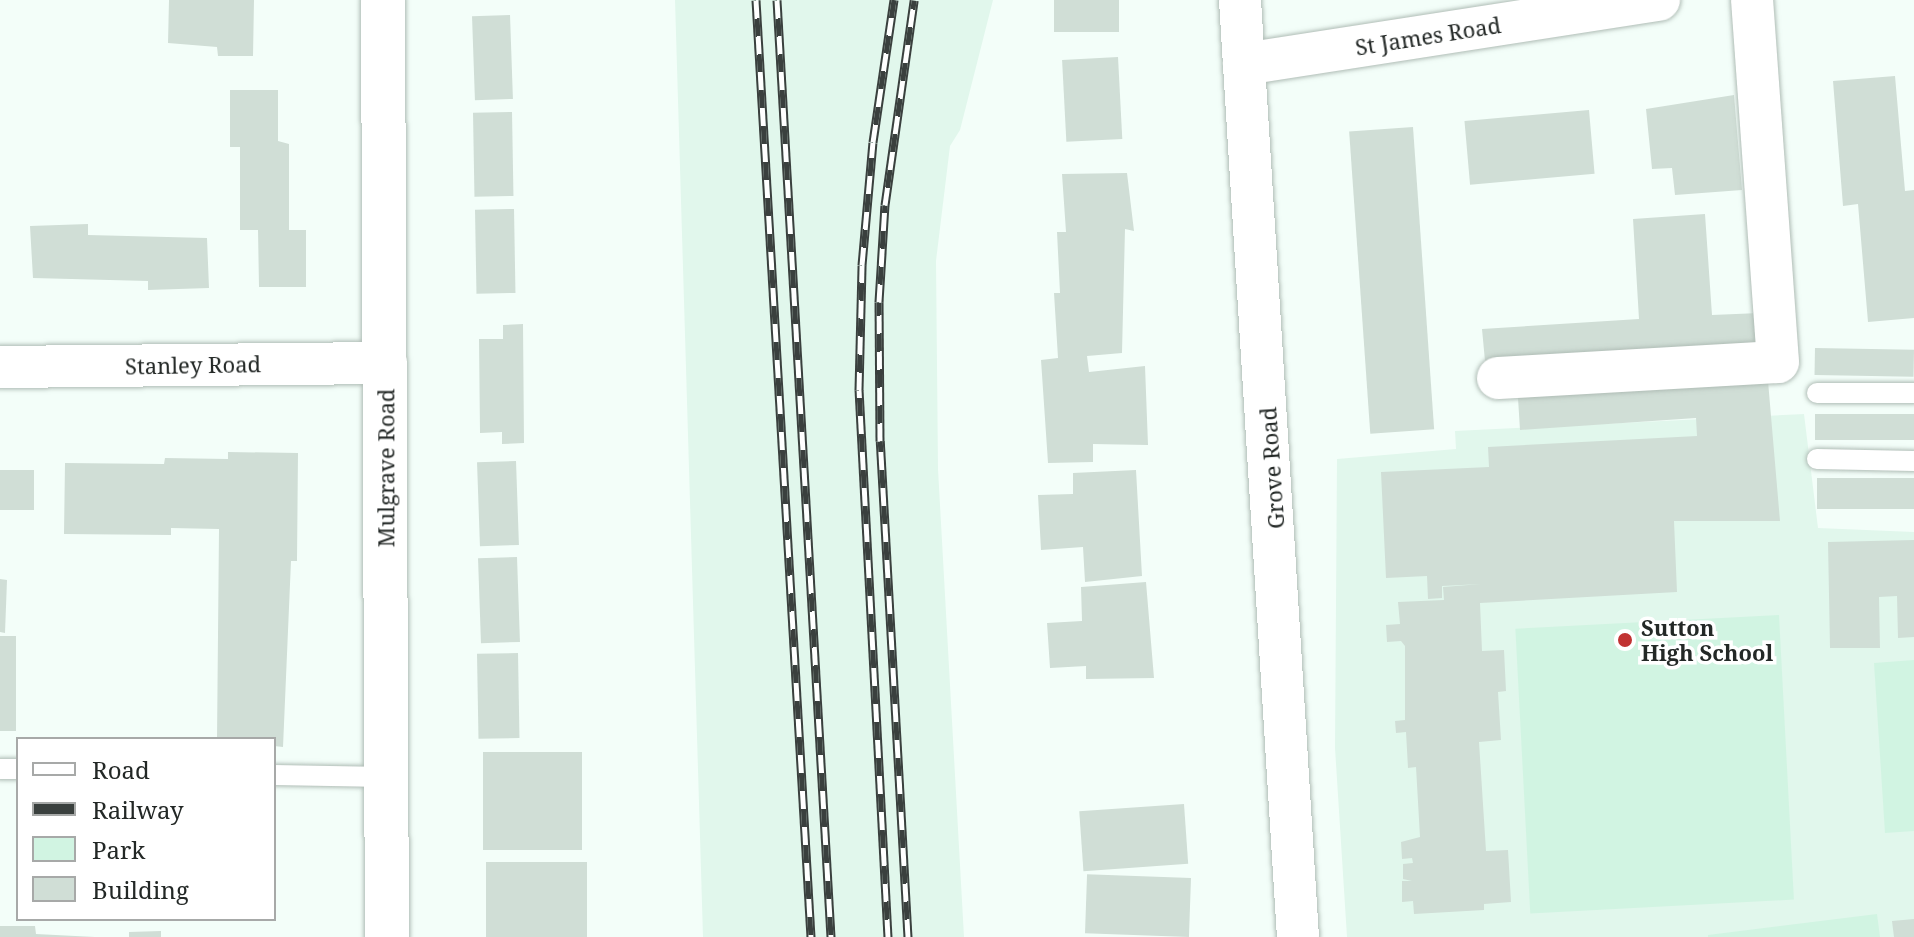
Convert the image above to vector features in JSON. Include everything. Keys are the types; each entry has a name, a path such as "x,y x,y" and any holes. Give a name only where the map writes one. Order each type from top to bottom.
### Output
{"street":[{"name":"Mulgrave Road","path":"383,0 387,937"},
{"name":"Grove Road","path":"1240,0 1298,937"},
{"name":"St James Road","path":"1244,64 1659,0"},
{"path":"1498,378 1778,362 1752,0"},
{"name":"Stanley Road","path":"0,367 386,363"}],"lane":[{"path":"1817,393 1914,393"},
{"path":"1817,459 1914,461"},
{"path":"276,775 386,777"}],"shaded area":[{"path":"675,0 993,0 960,130 950,146 936,261 938,469 964,937 703,937"},
{"name":"Sutton High School","path":"1804,414 1818,528 1914,532 1914,937 1347,937 1335,748 1337,459 1456,449 1455,431"}],"green space":[{"path":"1779,615 1794,900 1530,913 1515,629"},
{"path":"1914,660 1914,831 1885,833 1874,663"},
{"path":"1877,914 1880,937 1708,937 1708,935"}],"building":[{"path":"169,0 254,0 253,56 218,56 217,47 168,43"},
{"path":"1054,0 1119,0 1119,32 1054,32"},
{"path":"510,15 513,99 475,100 472,16"},
{"path":"1118,57 1122,139 1066,142 1062,60"},
{"path":"1895,76 1905,191 1914,190 1914,318 1868,322 1858,204 1843,206 1833,81"},
{"path":"230,90 278,90 278,141 289,144 289,230 306,230 306,287 259,287 258,230 240,230 240,147 230,147"},
{"path":"1734,95 1742,190 1675,195 1672,168 1652,169 1646,109"},
{"path":"1589,110 1595,174 1470,185 1464,121"},
{"path":"512,112 513,196 474,197 473,113"},
{"path":"1413,127 1434,429 1370,434 1349,131"},
{"path":"1127,173 1134,231 1125,229 1122,353 1087,356 1089,372 1145,366 1148,445 1093,444 1093,462 1048,463 1041,360 1058,358 1054,293 1060,293 1057,232 1066,232 1062,174"},
{"path":"514,209 515,293 476,294 475,210"},
{"path":"1705,214 1712,315 1760,313 1762,343 1485,361 1482,329 1639,319 1633,219"},
{"path":"88,224 88,235 207,238 209,288 148,290 148,281 33,278 30,226"},
{"path":"523,324 524,443 502,444 502,432 480,433 479,339 503,339 503,325"},
{"path":"1815,348 1914,350 1914,377 1815,375"},
{"path":"1768,381 1780,521 1674,521 1677,592 1480,603 1482,651 1504,650 1506,691 1498,692 1501,740 1479,742 1486,851 1508,850 1511,902 1484,904 1484,910 1414,914 1413,901 1402,902 1402,881 1412,881 1403,879 1403,864 1413,863 1412,858 1402,859 1401,842 1420,837 1416,767 1408,768 1406,732 1396,733 1395,721 1405,720 1405,646 1401,641 1387,642 1386,625 1400,624 1398,602 1444,600 1443,587 1481,584 1442,586 1442,598 1428,599 1427,576 1386,578 1381,472 1489,467 1488,447 1697,436 1696,418 1520,430 1518,398"},
{"path":"1815,414 1914,414 1914,440 1815,440"},
{"path":"228,452 298,453 297,561 291,561 283,747 276,746 276,737 217,737 219,529 171,528 171,535 64,534 65,463 164,464 165,458 228,459"},
{"path":"516,461 519,545 480,546 477,462"},
{"path":"0,470 34,470 34,510 0,510"},
{"path":"1136,470 1142,576 1085,582 1083,547 1041,550 1038,495 1073,494 1073,473"},
{"path":"1817,478 1914,478 1914,509 1817,509"},
{"path":"1914,540 1914,637 1898,638 1897,596 1879,597 1880,648 1830,648 1828,542"},
{"path":"517,557 520,642 481,643 478,558"},
{"path":"0,579 7,580 5,633 0,632"},
{"path":"1146,582 1154,678 1086,679 1086,666 1050,668 1047,623 1082,621 1081,587"},
{"path":"0,636 16,636 16,731 0,731"},
{"path":"518,653 519,738 478,739 477,654"},
{"path":"483,752 582,752 582,850 483,850"},
{"path":"1184,804 1188,864 1083,871 1079,811"},
{"path":"486,862 587,862 587,937 486,937"},
{"path":"1087,874 1191,878 1189,937 1085,933"},
{"path":"1914,919 1914,937 1894,937 1892,921"},
{"path":"0,926 35,926 36,934 95,937 0,937"},
{"path":"161,931 161,937 129,937 129,932"}],"railway":[{"path":"756,0 811,937"},
{"path":"777,0 831,937"},
{"path":"888,937 859,390 862,265 873,142 894,0"},
{"path":"908,937 880,441 879,302 885,205 914,0"}],"place":[{"name":"Sutton High School","path":"1625,640"}]}
